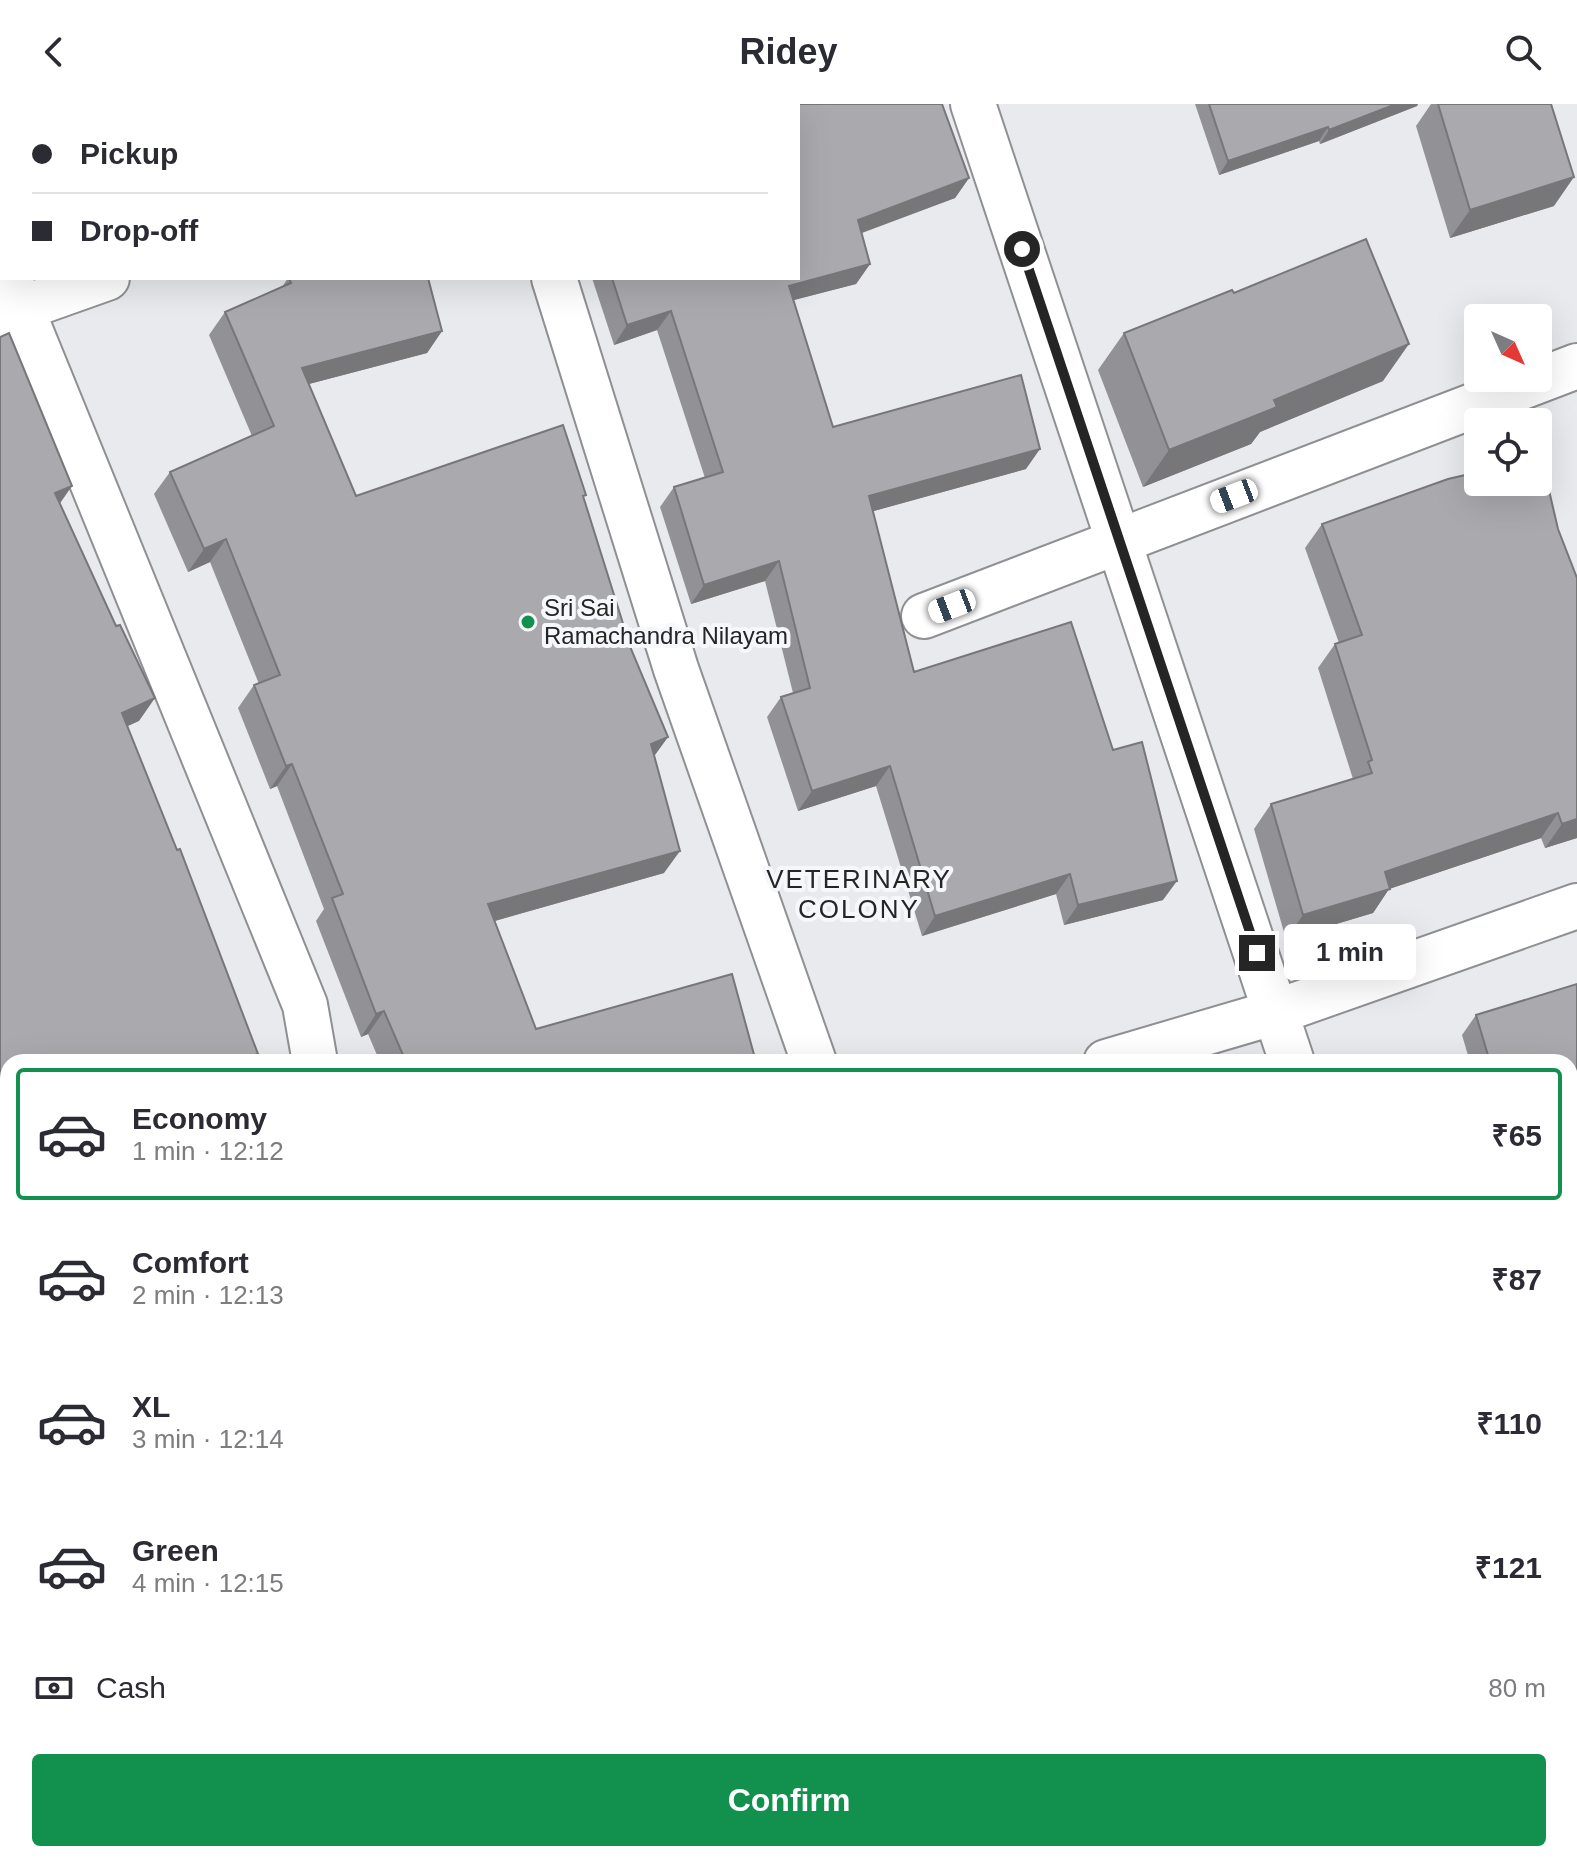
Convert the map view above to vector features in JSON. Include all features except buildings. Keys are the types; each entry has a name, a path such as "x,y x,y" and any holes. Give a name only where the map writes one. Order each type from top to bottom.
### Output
{"street":[{"path":"973,104 1289,1054"},
{"path":"99,280 10,301 305,1005 314,1054"},
{"path":"555,280 676,669 811,1054"},
{"path":"924,616 1577,366"},
{"path":"1133,1054 1276,1012 1577,906"}],"place":[{"name":"Sri Sai Ramachandra Nilayam","path":"528,622"}],"district":[{"name":"VETERINARY COLONY","path":"859,894"}],"route":[{"path":"1022,249 1257,953"}]}
